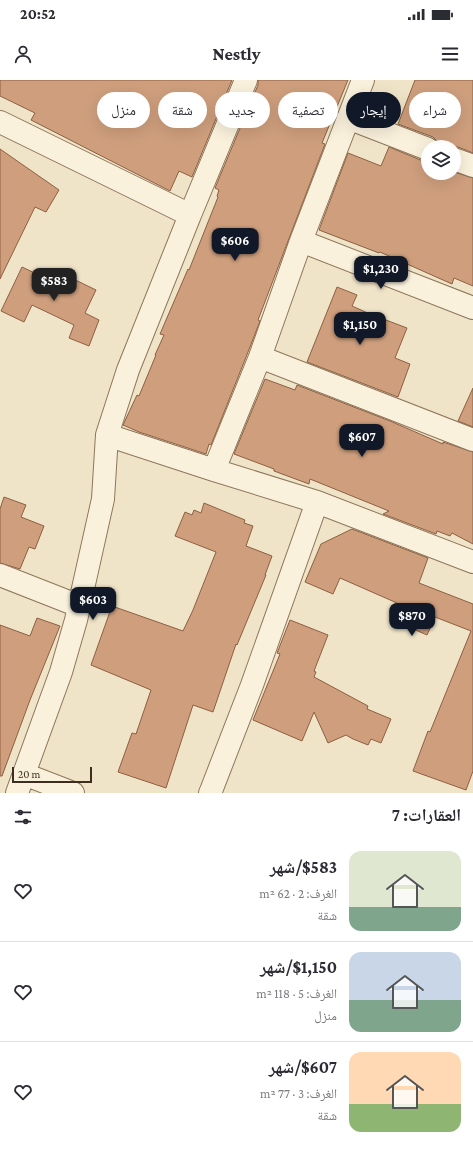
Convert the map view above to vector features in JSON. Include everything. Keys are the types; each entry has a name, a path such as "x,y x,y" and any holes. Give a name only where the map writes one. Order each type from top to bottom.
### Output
{"street":[{"path":"73,793 20,784 61,672 79,606 103,499 107,435 128,370 246,80"},
{"path":"358,92 363,80"},
{"path":"0,122 190,215"},
{"path":"214,470 260,357 301,241 346,123"},
{"path":"374,128 421,146"},
{"path":"461,162 473,166"},
{"path":"301,241 473,308"},
{"path":"260,357 473,440"},
{"path":"107,435 317,502 473,562"},
{"path":"210,793 252,685 317,502"},
{"path":"0,575 79,606"}],"building":[{"path":"0,80 232,80 227,92 215,92 215,121 192,177 179,171 170,191 31,120 35,113 0,96"},
{"path":"258,80 348,80 338,104 338,92 278,92 278,128 328,128 322,143 325,144 258,320 260,321 211,445 209,444 206,454 139,432 123,425 137,395 139,396 164,335 160,334 188,269 189,270 218,197 219,190 215,188 240,128 270,128 270,92 255,92"},
{"path":"415,80 473,80 473,153 461,148 461,140 436,140 433,137 401,125 401,116 409,96 409,128 461,128 461,92 410,92"},
{"path":"389,147 421,160 421,180 461,180 461,174 473,178 473,286 454,278 452,284 380,252 379,253 319,230 348,153 381,166"},
{"path":"0,149 59,190 46,212 35,207 0,279"},
{"path":"22,267 60,285 65,275 96,290 85,313 99,320 89,346 69,338 74,325 32,305 24,322 1,311"},
{"path":"337,287 357,295 352,306 407,328 395,358 410,364 398,397 307,362"},
{"path":"265,379 295,390 297,385 390,421 443,444 443,442 473,452 473,544 452,533 450,536 437,531 436,534 383,514 389,511 310,479 309,484 234,454"},
{"path":"473,388 473,427 458,421"},
{"path":"4,497 26,505 21,517 44,526 35,549 29,547 20,569 0,563 0,509"},
{"path":"204,503 245,520 244,523 253,526 246,546 272,556 266,575 237,645 236,644 213,712 193,705 166,788 118,772 132,733 136,734 151,690 91,665 112,606 183,631 216,552 175,536 185,512 192,515 194,510 201,513"},
{"path":"352,529 428,558 419,583 473,604 473,771 466,790 413,771 428,731 430,732 471,631 435,617 427,635 391,619 397,603 340,578 333,594 305,582 321,544"},
{"path":"37,618 60,626 30,700 2,776 0,776 0,625 30,636"},
{"path":"290,620 328,635 314,671 316,672 314,677 368,706 367,709 391,719 381,743 371,739 368,745 346,735 328,743 314,712 302,741 253,720 280,654 277,653"}]}
